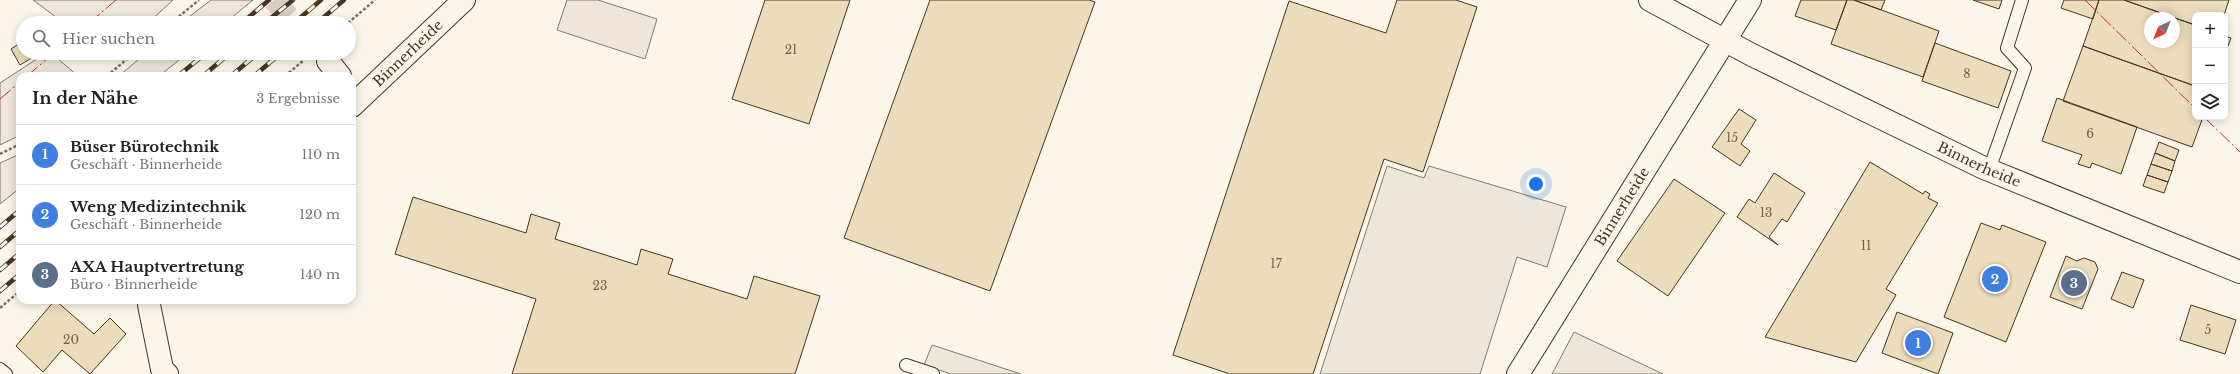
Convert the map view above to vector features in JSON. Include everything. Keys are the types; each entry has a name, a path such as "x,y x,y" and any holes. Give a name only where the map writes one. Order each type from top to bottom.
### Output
{"street":[{"name":"Binnerheide","path":"356,96 464,0"},
{"name":"Binnerheide","path":"1650,0 1726,39 1752,55 1989,170 2240,272"},
{"name":"Binnerheide","path":"1518,374 1750,0"},
{"path":"148,304 162,369 167,374"}],"lane":[{"path":"1989,170 2025,68 2007,48 2022,0"},
{"path":"906,365 934,374"},
{"path":"0,369 6,374"}],"path":[{"path":"180,16 199,0"},
{"path":"356,16 376,0"},
{"path":"112,72 126,60"},
{"path":"300,72 325,65"},
{"path":"0,154 16,146"},
{"path":"0,308 16,294"}],"shaded area":[{"path":"33,0 173,0 156,16 55,16"},
{"path":"211,0 253,0 234,16 190,16"},
{"path":"567,0 598,0 657,19 645,59 557,30"},
{"path":"35,60 59,60 73,72 17,72"},
{"path":"138,60 179,60 164,72 124,72"},
{"path":"16,73 16,137 0,145 0,83"},
{"path":"16,156 16,191 0,204 0,163"},
{"path":"1387,166 1424,178 1429,166 1566,207 1547,267 1517,257 1480,374 1320,374"},
{"path":"1574,332 1663,374 1552,374"},
{"path":"932,345 1021,374 951,374 924,365"}],"building":[{"path":"765,0 850,0 809,124 732,99"},
{"path":"930,0 1089,0 1095,2 990,291 844,238"},
{"path":"1397,0 1456,0 1477,7 1423,172 1384,159 1313,374 1230,374 1173,355 1289,1 1386,33"},
{"path":"1801,0 1847,0 1836,30 1795,16"},
{"path":"1847,0 1854,0 1939,31 1923,77 1831,44"},
{"path":"1854,0 1885,0 1881,10"},
{"path":"1973,0 2002,0 1999,9"},
{"path":"2064,0 2099,0 2093,19 2061,8"},
{"path":"2099,0 2124,0 2158,12 2144,12 2144,48 2180,48 2180,20 2192,24 2192,85 2083,46"},
{"path":"2124,0 2229,0 2225,12 2192,12 2192,24 2180,20 2180,12 2158,12"},
{"path":"2228,37 2231,38 2228,46"},
{"path":"1935,43 2011,71 1998,108 1922,81"},
{"path":"16,46 16,58 11,49"},
{"path":"2083,46 2192,85 2192,120 2202,120 2192,147 2063,101"},
{"path":"17,60 28,60 20,65"},
{"path":"2057,98 2137,127 2121,174 2092,163 2090,168 2078,164 2082,155 2042,141"},
{"path":"1739,109 1756,120 1741,144 1750,151 1740,166 1712,147"},
{"path":"2159,142 2179,150 2175,161 2155,153"},
{"path":"2155,153 2175,161 2172,171 2151,164"},
{"path":"1870,162 1923,194 1925,191 1930,194 1928,198 1938,203 1886,289 1896,295 1856,362 1765,337"},
{"path":"2151,164 2172,171 2168,182 2147,175"},
{"path":"1774,173 1805,193 1787,222 1782,219 1769,237 1778,245 1737,217 1749,199 1755,203"},
{"path":"2147,175 2168,182 2164,193 2143,186"},
{"path":"1674,179 1725,213 1668,296 1617,261"},
{"path":"413,197 526,233 531,214 560,223 555,239 637,265 641,249 673,259 668,274 747,299 754,276 820,296 795,374 512,374 536,299 395,254"},
{"path":"1981,223 2000,230 2002,225 2046,242 2006,342 1944,317"},
{"path":"2066,256 2077,261 2084,258 2095,262 2098,269 2082,309 2050,297"},
{"path":"2122,272 2144,280 2133,308 2111,299"},
{"path":"52,304 60,304 94,334 110,318 126,334 90,374 62,350 43,372 16,346"},
{"path":"2191,305 2236,320 2225,354 2180,340"},
{"path":"1897,312 1953,333 1938,374 1882,353"}],"tunnel":[{"path":"274,0 288,16"}],"railway":[{"path":"250,16 269,0"},
{"path":"274,16 293,0"},
{"path":"302,16 321,0"},
{"path":"325,16 344,0"},
{"path":"183,72 197,60"},
{"path":"208,72 222,60"},
{"path":"236,72 250,60"},
{"path":"259,72 273,60"},
{"path":"0,227 16,213"},
{"path":"0,247 16,233"},
{"path":"0,270 16,256"},
{"path":"0,291 16,277"}],"power":[{"path":"97,16 116,0"},
{"path":"2085,0 2192,105"},
{"path":"32,72 46,60"},
{"path":"0,99 16,85"},
{"path":"2207,120 2240,152"}],"place":[{"name":"Weng Medizintechnik","path":"1995,279"},
{"name":"AXA Hauptvertretung","path":"2074,283"},
{"name":"Büser Bürotechnik","path":"1918,343"}]}
